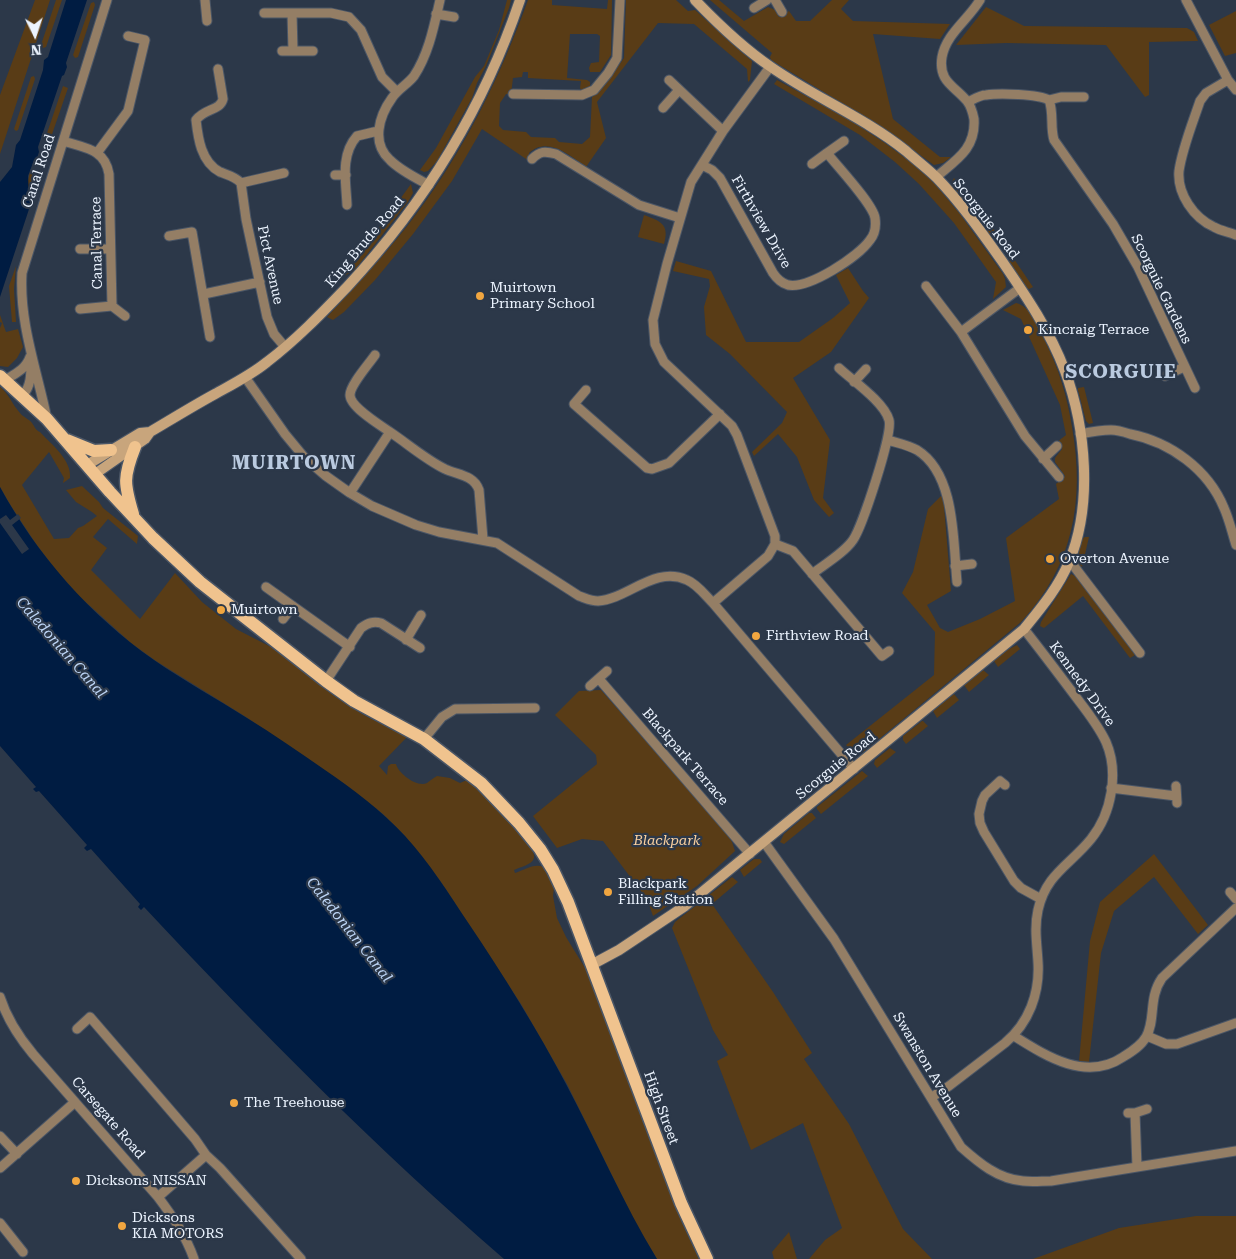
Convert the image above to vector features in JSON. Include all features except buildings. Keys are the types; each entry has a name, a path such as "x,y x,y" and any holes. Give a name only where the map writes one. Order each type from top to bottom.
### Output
{"main road":[{"name":"High Street","path":"3,378 47,419 110,492 153,538 200,582 326,681 354,701 424,739 481,783 519,823 540,849 553,870 568,902 593,964 677,1193 707,1259"},
{"path":"63,438 94,451 111,450"},
{"path":"134,516 125,481 127,467 135,447"}],"street":[{"name":"Canal Road","path":"47,419 22,313 22,273 107,0"},
{"path":"205,0 207,21"},
{"path":"429,185 389,160 379,140 378,131 387,106 418,68 430,40 440,0"},
{"name":"King Brude Road","path":"91,470 111,450 140,433 150,432 266,363 318,318 364,268 410,212 429,185 479,100 501,52 520,0"},
{"path":"513,94 582,95 594,90 617,58 620,0"},
{"name":"Scorguie Road","path":"593,964 619,950 685,906 1024,629 1049,599 1070,561 1078,536 1084,489 1084,468 1080,434 1071,388 1064,369 1046,330 991,246 936,178 903,149 867,125 770,67 733,37 694,0"},
{"path":"754,8 766,0"},
{"path":"775,0 782,12"},
{"path":"936,178 964,154 971,143 975,131 973,115 968,102 945,80 942,59 945,46 951,36 980,0"},
{"path":"1186,0 1228,80 1236,90"},
{"path":"264,13 331,13 349,16 361,30 382,77 397,92"},
{"path":"292,13 293,51"},
{"path":"436,14 454,17"},
{"path":"64,141 97,153 124,117 131,103 145,40 128,36"},
{"path":"282,51 313,51"},
{"path":"713,603 768,556 775,544 772,526 732,426 664,362 655,344 653,320 691,182 724,131 770,67"},
{"path":"218,69 222,103 217,108 204,111 196,120 198,137 208,162 217,170 237,179 241,184 284,173"},
{"path":"669,80 724,131"},
{"path":"1228,80 1206,93 1200,100 1179,173 1185,199 1202,220 1214,228 1236,235"},
{"path":"663,108 679,90"},
{"path":"968,102 987,94 1037,96 1049,100 1061,97 1084,97"},
{"name":"Scorguie Gardens","path":"1049,100 1054,140 1113,224 1138,267 1195,388"},
{"path":"347,205 347,150 357,136 378,131"},
{"path":"812,164 844,141"},
{"name":"Canal Terrace","path":"80,310 112,306 110,174 108,164 97,153"},
{"path":"532,159 538,153 556,154 639,205 680,218"},
{"name":"Firthview Drive","path":"702,165 712,170 720,178 778,281 795,285 807,282 836,268 862,248 871,239 875,229 875,216 870,206 827,153"},
{"path":"336,175 346,174"},
{"name":"Pict Avenue","path":"241,184 269,326 285,348"},
{"path":"169,236 192,232 210,337"},
{"path":"80,249 110,249"},
{"path":"204,294 260,282"},
{"path":"926,286 961,332 1025,436 1059,477"},
{"path":"961,332 1020,288"},
{"path":"112,306 125,316"},
{"name":"Canal Road","path":"23,395 27,390 30,380 31,352"},
{"path":"3,378 24,367 28,363 31,352"},
{"path":"375,355 352,388 350,395 352,402 357,408 390,432 444,468 473,479 479,490 483,540"},
{"path":"1165,376 1184,367"},
{"path":"812,574 848,545 857,533 890,429 887,415 877,402 839,368"},
{"path":"854,382 866,369"},
{"path":"245,377 271,416 304,457 326,476 372,506 416,525 439,532 497,544 579,596 590,600 600,601 656,578 674,576 688,580 700,589 713,603 854,769"},
{"path":"586,390 574,404 647,468 652,469 669,463 720,414"},
{"path":"1080,434 1113,430 1137,435 1160,442 1182,456 1202,473 1215,492 1224,507 1236,545"},
{"name":"King Brude Road","path":"91,470 135,447 150,432"},
{"path":"350,492 390,432"},
{"path":"888,440 918,451 934,467 942,479 947,492 957,582"},
{"path":"1043,459 1057,446"},
{"path":"775,544 793,551 882,656 889,650"},
{"path":"1070,561 1140,653"},
{"path":"955,566 972,564"},
{"path":"266,587 350,647"},
{"path":"283,619 293,606"},
{"path":"406,640 421,615"},
{"path":"326,681 361,628 367,623 382,623 420,648"},
{"name":"Kennedy Drive","path":"932,1097 1014,1036 1023,1023 1036,992 1038,975 1035,922 1040,899 1058,871 1084,848 1101,824 1108,805 1111,788 1111,760 1107,743 1098,727 1024,629"},
{"path":"590,686 607,671"},
{"name":"Blackpark Terrace","path":"599,679 750,854"},
{"path":"424,739 442,717 455,710 535,708"},
{"path":"1005,785 1000,781 985,795 980,808 980,823 1014,881 1021,888 1040,899"},
{"path":"1111,788 1176,800 1176,786"},
{"name":"Swanston Avenue","path":"764,842 834,939 961,1147 978,1163 999,1175 1022,1181 1051,1181 1236,1152"},
{"path":"1014,1036 1059,1060 1087,1068 1106,1066 1118,1061 1140,1045 1147,1036 1157,986 1162,978 1236,908"},
{"name":"Carsegate Road","path":"0,997 15,1032 158,1197 177,1222 188,1241 194,1259"},
{"path":"77,1029 90,1017 206,1154 301,1259"},
{"path":"1147,1036 1166,1044 1177,1044 1236,1023"},
{"path":"0,1168 75,1102"},
{"path":"1137,1167 1132,1113 1147,1110"},
{"path":"0,1136 16,1154"},
{"path":"158,1197 206,1154"},
{"path":"0,1223 23,1252"}],"green space":[{"path":"35,0 50,0 0,154 0,95"},
{"path":"56,0 62,0 46,47 43,48 41,45"},
{"path":"507,0 511,0 509,8 472,98 437,161 428,171 424,172 420,170 436,148 475,77 484,66 499,30"},
{"path":"528,0 552,0 552,5 607,9 608,0 612,0 611,55 600,72 590,72 591,63 599,62 600,36 597,34 570,34 567,78 587,80 590,82 590,86 582,91 580,88 581,81 528,78 528,72 523,72 522,77 513,78 511,94 506,94 500,103 499,126 503,130 526,132 531,137 555,138 559,142 582,144 590,137 592,97 603,87 624,58 626,0 676,0 688,11 695,10 752,61 750,80 748,82 747,69 694,24 658,23 597,102 606,138 586,167 558,149 543,146 529,153 529,161 482,129 452,181 413,234 375,280 344,312 333,320 327,317 396,240 451,163 494,83"},
{"path":"710,0 719,0 744,21 768,7 775,10 779,17 789,11 796,21 810,21 832,0 849,0 841,9 853,21 950,24 940,39 873,34 893,119 940,157 951,157 943,163 934,165 878,125 771,60 772,53"},
{"path":"94,2 95,5 78,57 75,58 73,55 91,3"},
{"path":"986,7 1024,26 1187,28 1194,32 1198,41 1149,42 1149,95 1145,97 1106,45 1006,43 956,45"},
{"path":"1236,11 1236,53 1225,56 1209,25"},
{"path":"34,76 35,79 18,130 16,131 14,129 31,77"},
{"path":"777,80 850,120 916,166 935,184 960,214 1003,274 1006,287 993,299 996,282 954,223 919,184 895,162 860,135 774,84"},
{"path":"63,86 68,88 50,140 47,141 45,139"},
{"path":"30,172 35,177 40,177 33,197 30,196 27,185"},
{"path":"954,178 981,210 996,233 990,235 955,191 951,184"},
{"path":"411,184 413,193 408,202 354,271 344,276"},
{"path":"644,215 655,219 665,228 666,237 664,244 638,237"},
{"path":"1014,259 1033,287 1027,288 1010,263 1009,261"},
{"path":"676,261 711,271 746,342 799,342 833,318 850,303 836,275 848,268 869,298 831,352 793,378 830,440 823,498 834,513 829,517 814,500 797,457 778,434 754,456 752,452 782,423 787,412 730,354 706,335 704,307 710,286 709,279 673,271"},
{"path":"16,266 14,289 16,322 12,322 9,286"},
{"path":"1016,303 1026,308 1030,313 1050,351 1065,394 1070,416 1076,454 1077,481 1071,531 1063,555 1053,578 1039,601 1021,622 862,753 853,752 846,745 934,675 935,632 902,593 913,572 928,509 943,494 951,591 927,605 940,628 948,632 980,619 1015,601 1006,538 1059,499 1056,484 1065,476 1055,462 1055,458 1062,449 1057,442 1066,435 1060,405 1021,319 1003,310"},
{"path":"0,315 6,332 18,329 23,347 17,358 8,367 0,366 0,328 2,323 0,322"},
{"path":"0,387 17,410 60,453 68,465 70,478 63,483 64,478 49,452 22,485 54,539 69,538 78,528 97,516 76,502 66,490 82,486 103,508 138,536 137,544 108,519 93,537 107,548 91,570 140,619 175,573 202,602 236,629 271,647 333,695 362,714 407,737 379,766 387,775 388,766 396,764 397,768 413,782 427,783 437,776 450,778 460,783 467,780 494,805 527,842 534,858 528,864 514,870 515,873 533,866 544,867 554,887 553,896 557,918 566,937 590,976 642,1120 682,1223 699,1259 657,1259 636,1224 567,1084 521,1004 441,882 405,836 383,814 347,786 246,717 156,661 131,643 79,596 56,570 36,544 0,487"},
{"path":"1084,387 1093,423 1089,424 1086,421 1078,390 1078,388"},
{"path":"1089,537 1082,567 1077,563 1077,558 1082,539"},
{"path":"1071,574 1077,577 1135,655 1130,658 1083,596 1044,628 1040,626"},
{"path":"1017,645 1020,649 998,667 994,661 1007,650"},
{"path":"983,670 989,675 969,692 964,685"},
{"name":"Blackpark","path":"601,690 723,829 732,842 735,851 697,886 653,916 647,899 603,841 582,839 557,848 533,816 597,764 596,755 555,715 579,691"},
{"path":"954,694 959,700 937,718 933,711"},
{"path":"922,721 928,726 906,744 903,736"},
{"path":"890,748 896,752 877,768 874,764 875,760"},
{"path":"862,771 868,776 821,814 817,807"},
{"path":"809,813 812,813 816,818 784,844 780,842 784,834"},
{"path":"1154,854 1208,925 1198,934 1154,877 1114,911 1101,953 1089,1062 1079,1061 1090,941 1100,902"},
{"path":"754,859 760,859 762,862 744,877 740,870"},
{"path":"732,877 738,882 712,904 773,992 812,1053 804,1059 849,1124 903,1229 932,1259 809,1259 825,1240 842,1228 803,1123 751,1150 717,1061 728,1055 713,1030 672,928 675,922"},
{"path":"1196,1216 1236,1216 1236,1259 1033,1259 1119,1228"},
{"path":"789,1232 797,1259 774,1259 772,1252"}],"water":[{"path":"66,0 87,0 66,63 67,67 62,76 38,147 37,158 34,160 28,176 29,194 33,197 0,297 0,182 12,167 16,145 20,140 43,70 44,60 48,57"},
{"name":"Caledonian Canal","path":"0,487 48,560 108,624 165,668 266,730 346,785 386,817 414,846 454,901 532,1023 555,1063 657,1259 504,1259 365,1132 275,1043 144,907 141,910 138,907 140,904 91,849 87,851 84,848 87,845 39,791 36,792 33,789 36,787 0,746"}],"pier":[{"path":"18,514 21,518 12,525 29,549 22,554 0,523 0,519 6,515 10,520"}],"place":[{"name":"Muirtown Primary School","path":"480,296"},
{"name":"Kincraig Terrace","path":"1028,330"},
{"name":"Overton Avenue","path":"1050,559"},
{"name":"Muirtown","path":"221,610"},
{"name":"Firthview Road","path":"756,636"},
{"name":"Blackpark Filling Station","path":"608,892"},
{"name":"The Treehouse","path":"234,1103"},
{"name":"Dicksons NISSAN","path":"76,1181"},
{"name":"Dicksons KIA MOTORS","path":"122,1226"}],"district":[{"name":"SCORGUIE","path":"1121,372"},
{"name":"MUIRTOWN","path":"294,463"}]}
